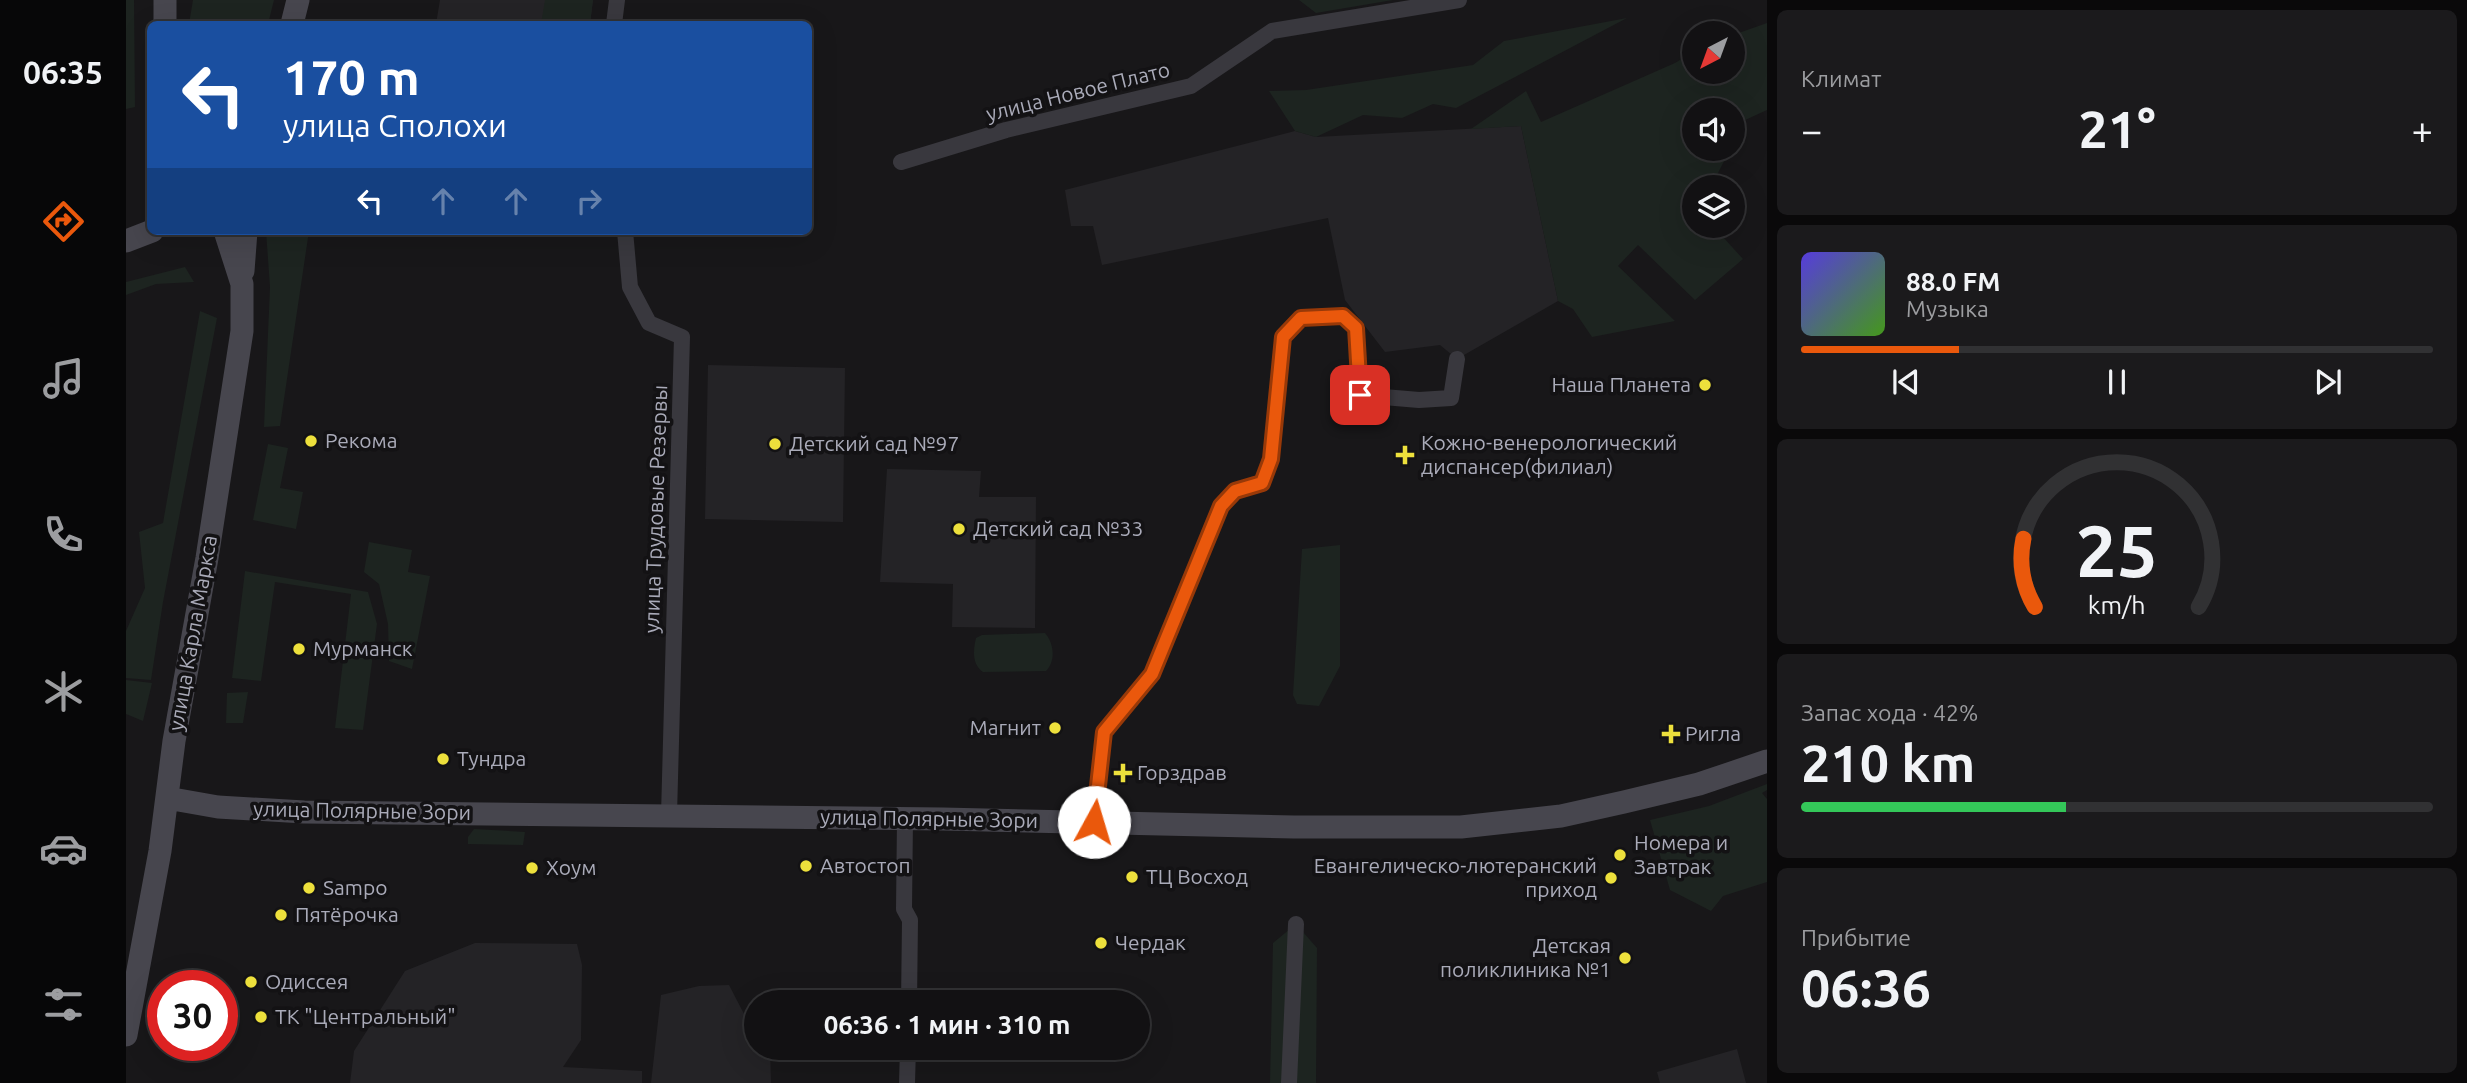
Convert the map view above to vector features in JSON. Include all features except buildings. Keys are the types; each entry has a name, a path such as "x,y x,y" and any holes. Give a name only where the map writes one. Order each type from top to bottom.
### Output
{"main road":[{"path":"165,0 165,21"},
{"path":"293,21 298,0"},
{"path":"126,241 147,233"},
{"path":"211,235 242,285"},
{"name":"улица Карла Маркса","path":"126,1035 160,851 174,741 207,558 242,331 242,285 226,235"},
{"path":"242,285 246,235"},
{"name":"улица Полярные Зори","path":"167,798 218,807 304,812 1461,827 1561,816 1699,784 1767,761"}],"street":[{"path":"614,21 617,0"},
{"name":"улица Новое Плато","path":"901,162 1006,130 1191,86 1272,31 1459,0"},
{"name":"улица Трудовые Резервы","path":"625,235 630,287 649,323 682,337 670,815"},
{"path":"1094,822 1104,732 1152,674 1221,506 1235,491 1262,483 1271,459 1283,337 1301,318 1343,316 1356,328 1360,395 1419,400 1451,398 1457,359"},
{"path":"905,818 904,909 910,920 909,990"},
{"path":"1289,1083 1296,924"},
{"path":"907,1083 908,1060"}],"shaded area":[{"path":"126,0 134,0 135,107 126,109"},
{"path":"193,0 274,0 269,21 190,21"},
{"path":"440,0 593,0 590,21 436,21"},
{"path":"545,0 593,0 590,21 542,21"},
{"path":"1299,0 1393,0 1316,13"},
{"path":"1627,18 1456,108 1433,104 1402,118 1363,115 1316,137 1295,131 1269,91 1306,90 1473,65 1504,41"},
{"path":"1767,23 1767,110 1745,120 1745,98 1682,98 1682,161 1724,161 1717,175 1682,175 1682,238 1724,238 1743,259 1695,300 1638,245 1618,266 1675,321 1592,337 1573,309 1558,301 1521,126 1471,129 1526,91 1541,122 1682,59 1682,84 1745,84 1745,31"},
{"path":"1521,126 1558,301 1457,359 1440,345 1385,352 1345,300 1328,218 1102,265 1093,226 1071,226 1065,190 1295,131 1316,137"},
{"path":"266,235 308,235 280,426 264,427 270,287"},
{"path":"185,267 194,282 156,284 126,295 126,282"},
{"path":"200,311 217,318 163,602 151,680 126,678 126,631 145,588 139,532 163,523"},
{"name":"Детский сад №97","path":"708,365 845,368 843,522 705,519"},
{"path":"268,444 288,448 280,488 303,492 296,529 253,520"},
{"name":"Детский сад №33","path":"887,469 981,471 979,497 1036,497 1035,628 952,627 953,584 880,582"},
{"path":"369,542 412,550 408,572 430,576 412,669 389,661 388,624 379,584 364,572"},
{"path":"1340,545 1340,666 1319,706 1297,704 1293,695 1302,549"},
{"path":"245,571 368,592 377,624 363,730 335,728 351,594 275,582 261,681 232,678"},
{"path":"1045,633 1053,652 1046,671 983,672 977,665 974,657 975,643 976,638 982,635"},
{"path":"126,680 152,683 143,721 126,714"},
{"path":"248,692 243,723 226,723 227,693"},
{"path":"1767,784 1767,790 1762,793 1767,799 1767,882 1723,896 1711,911 1670,890 1650,820 1709,806"},
{"path":"474,829 525,832 523,845 468,844 468,837"},
{"path":"1296,924 1317,948 1316,1083 1270,1083 1273,943"},
{"path":"475,943 577,944 582,965 581,1040 563,1067 642,1071 642,1083 350,1083 354,1051 405,971"},
{"path":"729,985 744,1014 744,1060 770,1060 771,1083 651,1083 661,995 699,986"},
{"path":"1737,1049 1746,1083 1660,1083 1657,1072"}],"place":[{"name":"Наша Планета","path":"1705,385"},
{"name":"Рекома","path":"311,441"},
{"name":"Детский сад №97","path":"775,444"},
{"name":"Кожно-венерологический диспансер(филиал)","path":"1405,455"},
{"name":"Детский сад №33","path":"959,529"},
{"name":"Мурманск","path":"299,649"},
{"name":"Магнит","path":"1055,728"},
{"name":"Ригла","path":"1671,734"},
{"name":"Тундра","path":"443,759"},
{"name":"Горздрав","path":"1123,773"},
{"name":"Номера и Завтрак","path":"1620,855"},
{"name":"Автостоп","path":"806,866"},
{"name":"Хоум","path":"532,868"},
{"name":"ТЦ Восход","path":"1132,877"},
{"name":"Евангелическо-лютеранский приход","path":"1611,878"},
{"name":"Sampo","path":"309,888"},
{"name":"Пятёрочка","path":"281,915"},
{"name":"Чердак","path":"1101,943"},
{"name":"Детская поликлиника №1","path":"1625,958"},
{"name":"Одиссея","path":"251,982"},
{"name":"ТК \"Центральный\"","path":"261,1017"}],"route":[{"path":"1094,822 1104,732 1152,674 1221,506 1235,491 1262,483 1271,459 1283,337 1301,318 1343,316 1356,328 1360,395"}]}
